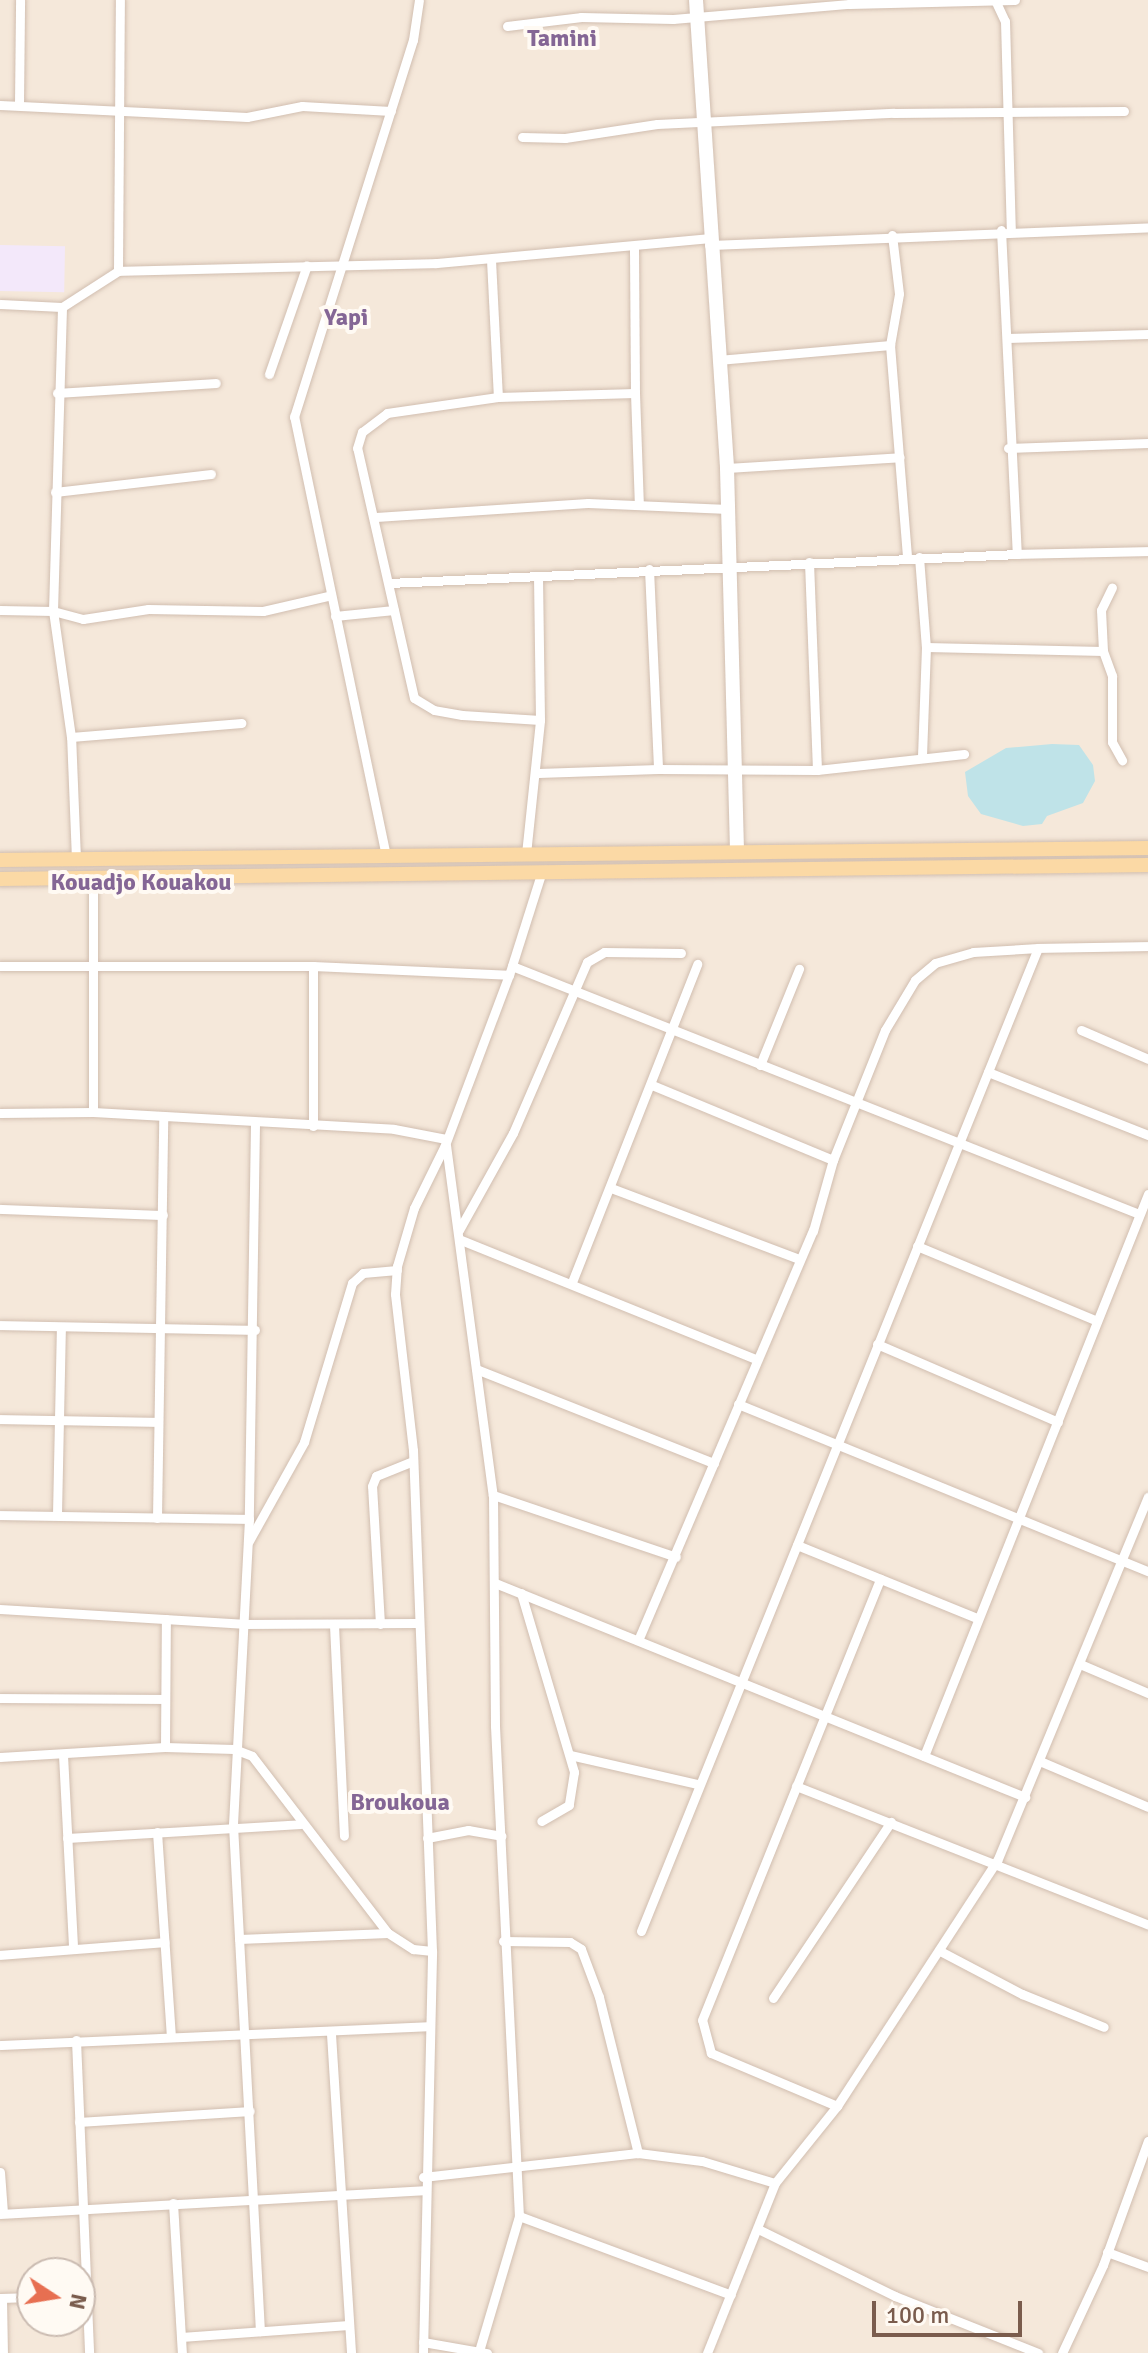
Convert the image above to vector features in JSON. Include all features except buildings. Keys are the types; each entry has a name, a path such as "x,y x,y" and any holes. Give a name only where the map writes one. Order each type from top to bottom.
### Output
{"main road":[{"path":"0,860 1148,848"},
{"path":"0,879 1148,865"}],"street":[{"path":"19,104 20,0"},
{"path":"118,271 122,112 120,0"},
{"path":"386,856 335,616 328,596 294,417 391,111 419,0"},
{"path":"696,0 709,242 727,468 738,772 737,852"},
{"path":"507,26 581,17 697,18 849,4 1015,0"},
{"path":"995,1 1005,21 1008,448 1017,554"},
{"path":"0,105 122,112 207,111 247,117 328,106 391,111"},
{"path":"522,137 565,138 657,124 1124,111"},
{"path":"0,304 62,307 118,271 491,260 709,242 1148,227"},
{"path":"892,235 899,294 890,345 907,556"},
{"path":"634,246 639,505"},
{"path":"491,260 498,397"},
{"path":"269,374 307,265"},
{"path":"62,307 57,393 53,611 71,737 76,859"},
{"path":"1007,338 1148,334"},
{"path":"718,360 890,345"},
{"path":"57,393 216,383"},
{"path":"540,720 462,715 421,704 410,689 376,517 357,448 371,422 387,413 498,397 635,393"},
{"path":"1008,448 1148,443"},
{"path":"727,468 900,457"},
{"path":"55,492 211,474"},
{"path":"376,517 562,504 728,509"},
{"path":"389,583 907,556 1148,551"},
{"path":"919,557 926,647 922,756"},
{"path":"809,562 817,770"},
{"path":"649,569 658,769"},
{"path":"526,854 538,773 538,576"},
{"path":"1112,587 1101,610 1103,651 1112,676 1112,742 1122,760"},
{"path":"0,610 53,611 83,619 148,609 263,611 328,596"},
{"path":"335,616 394,610"},
{"path":"926,647 1103,651"},
{"path":"71,737 241,723"},
{"path":"538,773 658,769 738,772 817,770 922,756 964,754"},
{"path":"423,2353 423,2177 432,1951 416,1623 413,1461 397,1270 414,1208 446,1142 510,970 541,874"},
{"path":"93,878 93,1112"},
{"path":"639,1638 825,1200 833,1160 901,1000 935,963 973,952 1148,946"},
{"path":"641,1931 738,1682 797,1545 1038,948"},
{"path":"460,1235 513,1133 572,992 593,954 681,953"},
{"path":"572,1282 697,964"},
{"path":"0,966 313,966 510,970 671,1027 1139,1214"},
{"path":"313,966 313,1126"},
{"path":"760,1065 799,969"},
{"path":"1081,1030 1148,1059"},
{"path":"988,1072 1148,1135"},
{"path":"652,1085 833,1160"},
{"path":"0,1113 93,1112 255,1124 410,1130 446,1142"},
{"path":"157,1518 163,1116"},
{"path":"255,1124 255,1330 248,1544 234,1749 233,1825 260,2331"},
{"path":"423,2342 483,2350 519,2216 503,1941 493,1495 446,1142"},
{"path":"611,1188 799,1259"},
{"path":"924,1756 1148,1194"},
{"path":"0,1209 163,1215"},
{"path":"460,1235 756,1359"},
{"path":"917,1246 1097,1321"},
{"path":"248,1544 304,1442 352,1283 363,1273 397,1270"},
{"path":"0,1325 158,1331 255,1330"},
{"path":"57,1514 61,1329"},
{"path":"877,1344 1058,1422"},
{"path":"476,1369 714,1463"},
{"path":"738,1404 1148,1571"},
{"path":"0,1419 158,1422"},
{"path":"380,1624 372,1486 376,1476 413,1461"},
{"path":"493,1495 676,1557"},
{"path":"707,2353 775,2183 837,2106 997,1861 1042,1762 1148,1497"},
{"path":"0,1515 249,1519"},
{"path":"797,1545 977,1618"},
{"path":"837,2106 711,2053 704,2039 702,2020 880,1579"},
{"path":"495,1583 639,1638 824,1718 1025,1797"},
{"path":"521,1593 570,1755 574,1793 560,1813 541,1821"},
{"path":"0,1609 243,1624 416,1623"},
{"path":"165,1747 166,1619"},
{"path":"334,1625 344,1836"},
{"path":"1080,1664 1148,1693"},
{"path":"0,1698 165,1699"},
{"path":"0,1757 165,1747 234,1749 252,1756 301,1824 388,1933 413,1949 432,1951"},
{"path":"63,1755 73,1949"},
{"path":"570,1755 698,1784"},
{"path":"1042,1762 1148,1807"},
{"path":"796,1786 997,1861 1148,1925"},
{"path":"773,1998 891,1822"},
{"path":"67,1838 233,1825 301,1824"},
{"path":"427,1838 468,1830 501,1836"},
{"path":"157,1832 171,2035"},
{"path":"239,1939 388,1933"},
{"path":"503,1941 570,1942 581,1949 599,1997 638,2153"},
{"path":"0,1955 164,1942"},
{"path":"940,1951 1022,1994 1104,2027"},
{"path":"0,2045 171,2035 331,2034 429,2026"},
{"path":"331,2034 351,2353"},
{"path":"76,2040 83,2257"},
{"path":"79,2122 250,2111"},
{"path":"1062,2353 1107,2252 1148,2141"},
{"path":"423,2177 638,2153 702,2161 775,2183"},
{"path":"0,2172 1,2214 423,2190"},
{"path":"173,2203 182,2353"},
{"path":"519,2216 731,2295"},
{"path":"758,2229 895,2296 1038,2353"},
{"path":"1107,2252 1148,2267"},
{"path":"1,2298 3,2353"},
{"path":"181,2337 349,2325"}],"shaded area":[{"path":"0,0 1148,0 1148,2353 0,2353"},
{"path":"0,245 65,246 64,292 0,291"}],"water":[{"path":"1079,745 1093,765 1095,781 1083,803 1047,816 1042,824 1023,826 981,814 968,796 965,772 1006,748"}],"district":[{"name":"Tamini","path":"562,39"},
{"name":"Yapi","path":"346,318"},
{"name":"Kouadjo Kouakou","path":"141,883"},
{"name":"Broukoua","path":"400,1803"}]}
